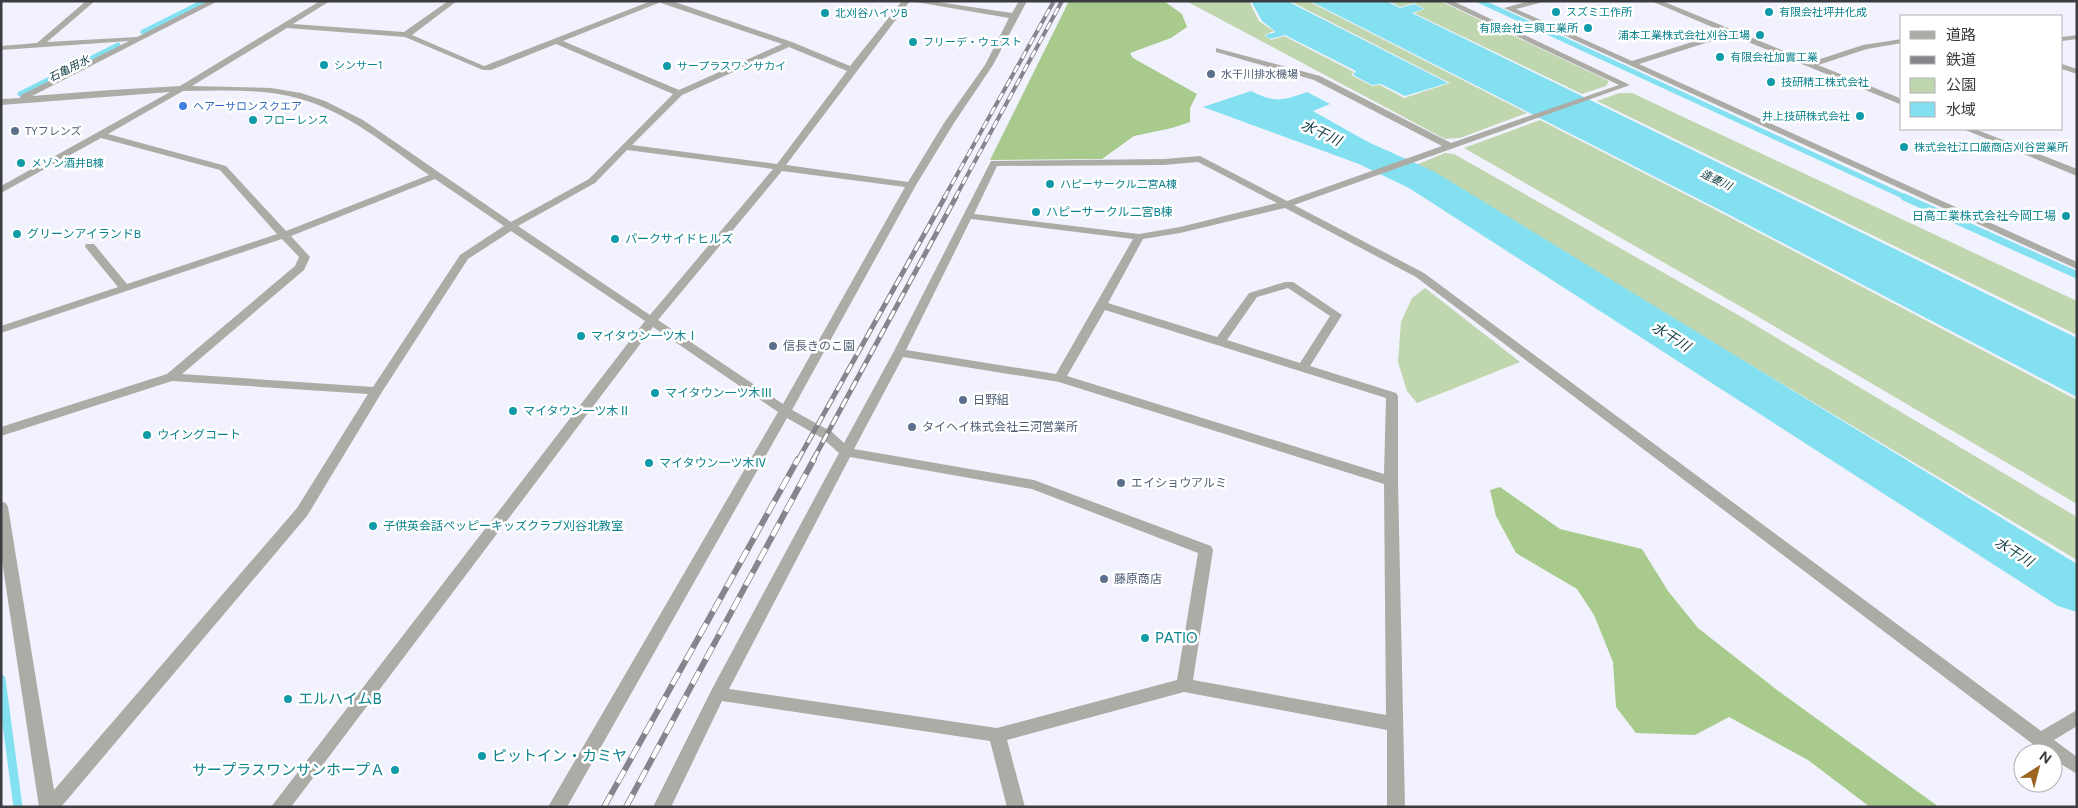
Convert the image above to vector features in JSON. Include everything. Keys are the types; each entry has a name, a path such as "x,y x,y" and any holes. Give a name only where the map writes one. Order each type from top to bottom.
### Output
{"street":[{"path":"39,45 91,1"},
{"path":"1,109 214,1"},
{"path":"1,190 183,88 326,1"},
{"path":"406,35 454,1"},
{"path":"287,26 406,35 483,68 494,67 658,1"},
{"path":"664,1 789,44 852,70"},
{"path":"280,807 651,320 779,168 906,1"},
{"path":"914,1 1014,16"},
{"path":"557,807 784,412 911,185 949,123 989,65 1023,1"},
{"path":"968,216 1139,237 1180,230 1287,204 1626,86 1446,1"},
{"path":"1543,1 1508,8 2077,266"},
{"path":"1655,1 1809,66 1900,101"},
{"path":"1632,64 1730,33"},
{"path":"2063,39 2077,37"},
{"path":"1,48 139,38"},
{"path":"1809,66 1866,47 1900,41"},
{"path":"558,42 679,93"},
{"path":"49,807 302,512 376,391 464,257 511,226 592,181 679,93 789,44"},
{"path":"1219,50 1317,78 1451,147"},
{"path":"2063,66 2077,72"},
{"path":"1,102 115,91 183,88 259,90 301,96 337,110 370,128 435,176 651,320 784,412 827,435 846,452 1034,485 1206,550 1184,686"},
{"path":"1970,130 2077,174"},
{"path":"101,135 223,168 305,257 300,268 172,377"},
{"path":"625,147 911,185"},
{"path":"662,807 718,694 899,353 994,163 1164,162 1200,159 1420,275 2077,767"},
{"path":"1,330 284,235 435,176"},
{"path":"1060,378 1139,237"},
{"path":"90,246 125,289"},
{"path":"1220,341 1254,295 1289,284 1336,315 1303,368"},
{"path":"1102,305 1392,396 1391,481 1396,807"},
{"path":"899,353 1060,378 1391,481"},
{"path":"1,432 172,377 376,391"},
{"path":"1,506 49,807"},
{"path":"718,694 997,735 1184,686 1395,724"},
{"path":"2040,740 2077,717"},
{"path":"997,735 1016,807"}],"green space":[{"path":"1069,1 1164,1 1182,14 1187,27 1171,38 1130,53 1133,58 1197,94 1190,108 1190,122 1134,136 1102,159 990,160"},
{"path":"1186,1 1249,1 1259,21 1274,31 1264,35 1271,40 1284,36 1354,72 1351,75 1372,86 1380,85 1404,98 1450,83 1290,1 1308,1 1527,113 1460,138 1445,139"},
{"path":"1389,1 1440,1 1609,81 1606,86 1582,94 1414,13 1425,9 1414,3 1400,7"},
{"path":"1619,93 1632,93 2077,301 2077,335 1597,101"},
{"path":"1540,120 1716,210 2077,400 2077,504 1750,312 1464,148"},
{"path":"1445,153 1454,154 1740,316 2077,517 2077,560 1416,165"},
{"path":"1425,288 1520,362 1417,403 1407,391 1398,362 1401,322 1412,298"},
{"path":"1500,487 1560,529 1642,549 1668,591 1698,628 1777,690 1939,807 1870,807 1808,760 1729,717 1695,735 1636,733 1616,707 1613,662 1594,615 1577,589 1516,553 1496,516 1490,490"}],"water":[{"path":"1251,1 1287,1 1448,83 1405,96 1381,84 1372,85 1353,75 1356,71 1285,35 1270,39 1265,35 1276,32 1262,21"},
{"name":"逢妻川","path":"1310,1 1386,1 1400,8 1414,4 1424,9 1412,13 2077,338 2077,397 1720,210"},
{"path":"1251,91 1273,99 1285,99 1307,92 1330,104 1313,111 1398,159 1370,168 1203,107"}],"waterway":[{"name":"石亀用水","path":"143,32 205,1"},
{"path":"1480,1 1907,198"},
{"name":"石亀用水","path":"20,94 118,45"},
{"name":"水干川","path":"1327,136 1422,180 2077,591"},
{"path":"1904,197 2077,275"},
{"name":"石亀用水","path":"1,679 18,807"}],"railway":[{"path":"944,198 1054,1"},
{"path":"955,198 1062,1"},
{"path":"798,460 945,197"},
{"path":"813,460 956,197"},
{"path":"604,807 798,459"},
{"path":"626,807 814,459"}],"place":[{"name":"スズミ工作所","path":"1556,12"},
{"name":"有限会社坪井化成","path":"1769,12"},
{"name":"北刈谷ハイツB","path":"825,13"},
{"name":"有限会社三興工業所","path":"1588,28"},
{"name":"浦本工業株式会社刈谷工場","path":"1760,35"},
{"name":"フリーデ・ウェスト","path":"913,42"},
{"name":"有限会社加實工業","path":"1720,57"},
{"name":"シンサー1","path":"324,65"},
{"name":"サープラスワンサカイ","path":"667,66"},
{"name":"水干川排水機場","path":"1211,74"},
{"name":"技研精工株式会社","path":"1771,82"},
{"name":"ヘアーサロンスクエア","path":"183,106"},
{"name":"井上技研株式会社","path":"1860,116"},
{"name":"フローレンス","path":"253,120"},
{"name":"TYフレンズ","path":"15,131"},
{"name":"株式会社江口厳商店刈谷営業所","path":"1904,147"},
{"name":"メゾン酒井B棟","path":"21,163"},
{"name":"ハピーサークル二宮A棟","path":"1050,184"},
{"name":"ハピーサークル二宮B棟","path":"1036,212"},
{"name":"日高工業株式会社今岡工場","path":"2066,216"},
{"name":"グリーンアイランドB","path":"17,234"},
{"name":"パークサイドヒルズ","path":"615,239"},
{"name":"マイタウン一ツ木Ⅰ","path":"581,336"},
{"name":"信長きのこ園","path":"773,346"},
{"name":"マイタウン一ツ木Ⅲ","path":"655,393"},
{"name":"日野組","path":"963,400"},
{"name":"マイタウン一ツ木Ⅱ","path":"513,411"},
{"name":"タイヘイ株式会社三河営業所","path":"912,427"},
{"name":"ウイングコート","path":"147,435"},
{"name":"マイタウン一ツ木Ⅳ","path":"649,463"},
{"name":"エイショウアルミ","path":"1121,483"},
{"name":"子供英会話ペッピーキッズクラブ刈谷北教室","path":"373,526"},
{"name":"藤原商店","path":"1104,579"},
{"name":"PATIO","path":"1145,638"},
{"name":"エルハイムB","path":"288,699"},
{"name":"ピットイン・カミヤ","path":"482,756"},
{"name":"サープラスワンサンホープＡ","path":"395,770"}]}
